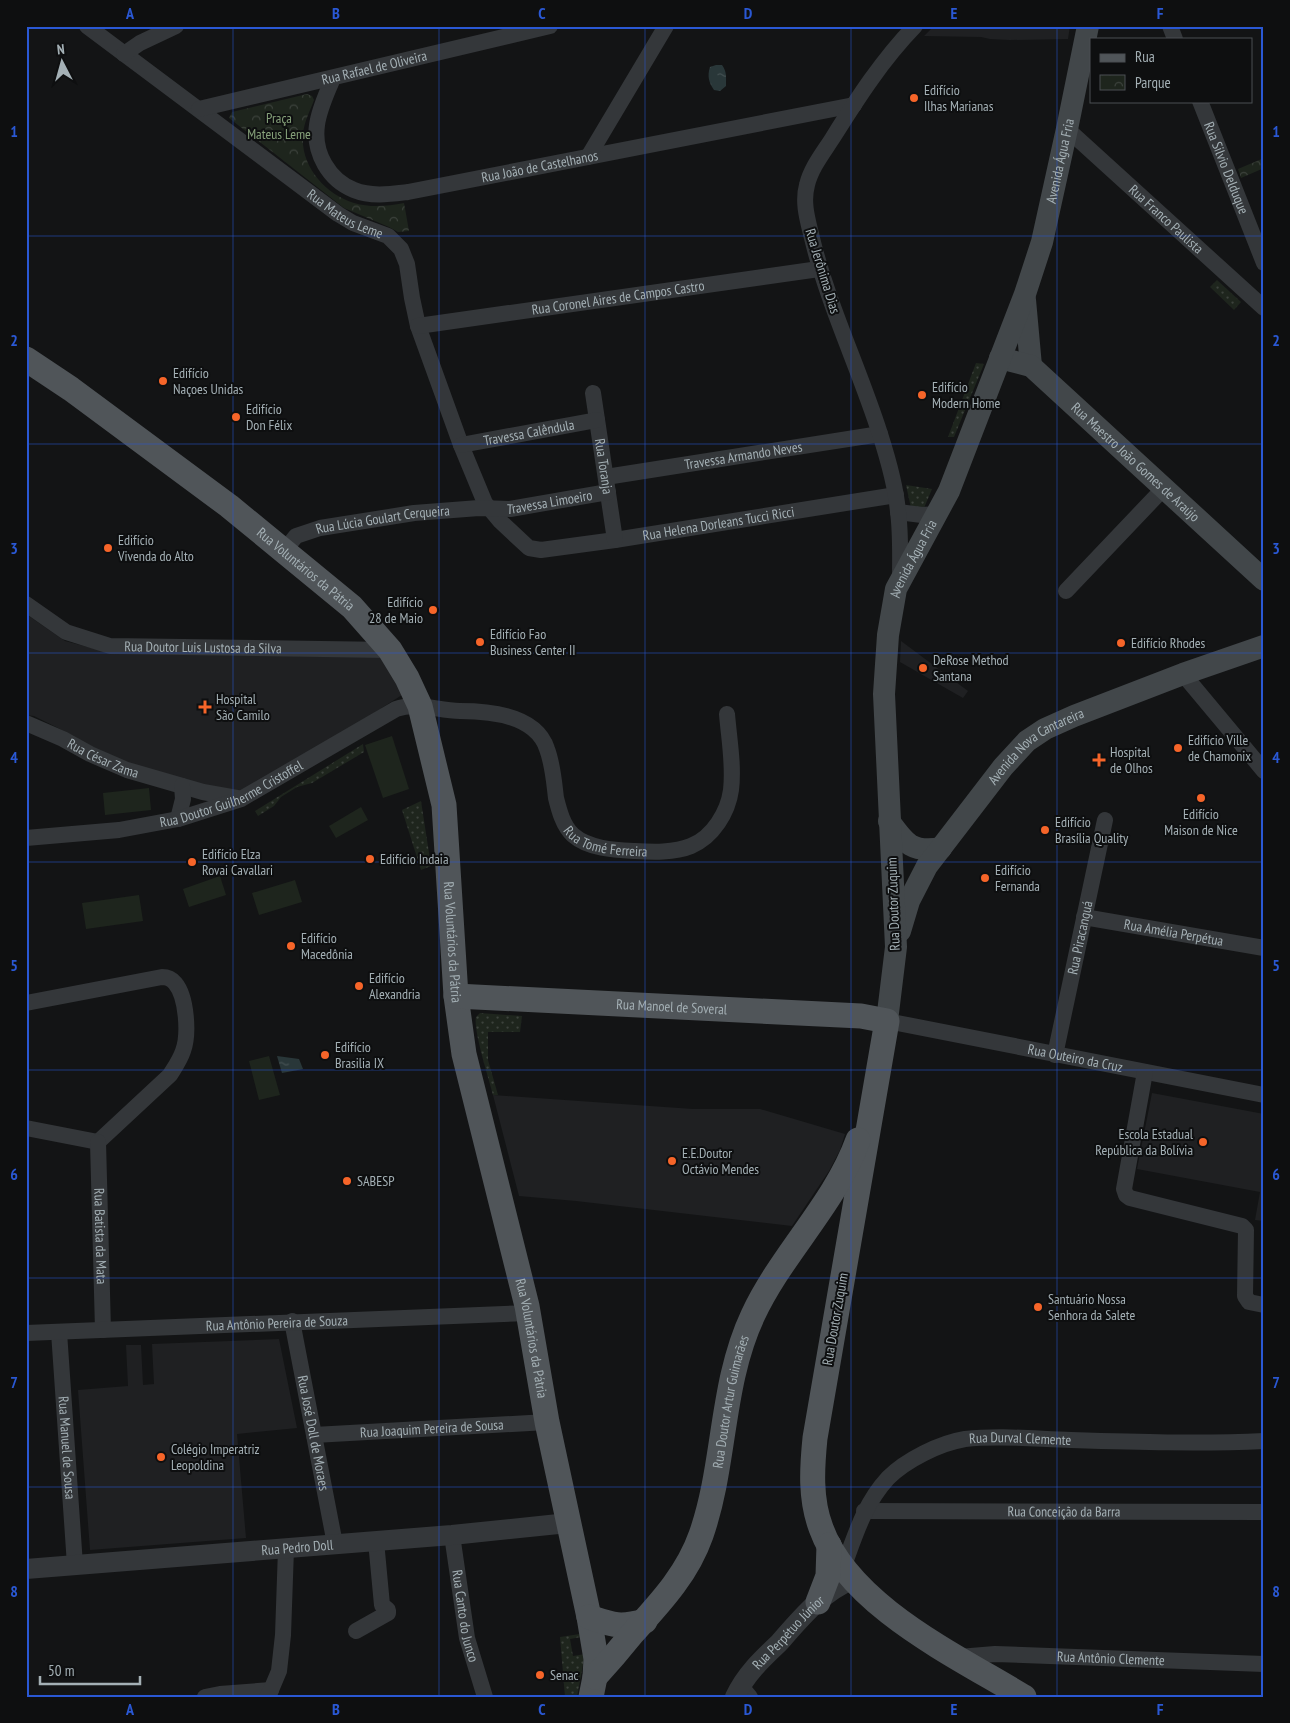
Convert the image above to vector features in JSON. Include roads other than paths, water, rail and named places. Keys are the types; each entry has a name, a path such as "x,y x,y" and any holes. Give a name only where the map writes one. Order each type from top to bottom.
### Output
{"main road":[{"name":"Avenida Água Fria","path":"890,844 884,674 893,606 900,580 949,491 1025,294 1042,242 1088,26"},
{"name":"Avenida Água Fria","path":"1025,294 1031,366"},
{"name":"Rua Voluntários da Pátria","path":"26,358 229,506 352,607 390,650 407,678 420,706 444,805 456,996 464,1054 528,1313 547,1422 589,1617 596,1659 593,1687"},
{"name":"Rua Maestro João Gomes de Araújo","path":"1000,358 1031,366 1264,580"},
{"name":"Avenida Nova Cantareira","path":"896,947 903,918 918,882 941,848 1004,766 1027,741 1045,729 1074,716 1183,674 1264,646"},
{"path":"889,821 909,846 921,850 941,848"},
{"name":"Rua Doutor Zuquim","path":"890,844 896,947 887,1021 826,1370 813,1457 814,1499 820,1526 829,1546 847,1574 867,1596 917,1632 1024,1697"},
{"name":"Rua Manoel de Soveral","path":"456,996 861,1016 887,1021"},
{"name":"Rua Doutor Artur Guimarães","path":"593,1687 644,1621 668,1594 679,1578 700,1537 710,1500 732,1378 739,1350 753,1314 781,1266 836,1185 861,1132 870,1124"},
{"path":"818,1602 828,1576 829,1546"},
{"path":"589,1617 615,1626 630,1625 644,1621"}],"street":[{"name":"Rua Mateus Leme","path":"87,26 338,214 388,236 401,249 407,264 418,326 461,445 485,503 529,548 541,550"},
{"path":"124,54 140,43 176,26"},
{"name":"Rua Rafael de Oliveira","path":"199,109 550,26"},
{"path":"588,157 666,26"},
{"name":"Rua Jerônima Dias","path":"900,580 900,538 897,504 880,434 819,269 807,216 807,186 814,169 854,105 892,50 915,26"},
{"path":"1170,26 1175,38"},
{"name":"Rua João de Castelhanos","path":"333,78 322,106 317,126 318,149 324,166 337,180 355,190 383,195 408,192 854,105"},
{"name":"Rua Silvio Delduque","path":"1200,102 1264,263"},
{"name":"Rua Franco Paulista","path":"1067,129 1264,308"},
{"name":"Rua Coronel Aires de Campos Castro","path":"418,326 819,269"},
{"name":"Rua Toranja","path":"594,392 615,540"},
{"name":"Travessa Calêndula","path":"461,445 597,420"},
{"name":"Travessa Armando Neves","path":"607,484 880,434"},
{"name":"Travessa Limoeiro","path":"490,510 510,509 607,484"},
{"path":"1066,591 1163,489"},
{"path":"897,504 922,515 937,514"},
{"name":"Rua Helena Dorleans Tucci Ricci","path":"541,550 897,504"},
{"name":"Rua Lúcia Goulart Cerqueira","path":"284,551 296,536 320,528 414,514 480,508 490,510"},
{"name":"Rua Doutor Luis Lustosa da Silva","path":"26,604 66,632 110,646 390,650"},
{"path":"1183,674 1264,771"},
{"name":"Rua Doutor Guilherme Cristoffel","path":"26,838 119,830 178,819 241,799 396,708 410,705 420,706"},
{"name":"Rua Tomé Ferreira","path":"420,706 445,711 485,711 504,716 530,727 541,738 547,748 558,807 564,822 573,835 586,843 604,848 646,852 674,850 691,846 705,837 726,811 731,790 732,764 727,714"},
{"name":"Rua César Zama","path":"26,723 127,770 182,786 241,799"},
{"path":"178,819 183,800 182,786"},
{"name":"Rua Piracanguá","path":"1055,1055 1105,820"},
{"name":"Rua Amélia Perpétua","path":"1084,917 1264,948"},
{"path":"26,1003 162,977 169,978 175,982 180,991 186,1022 184,1050 170,1075 98,1142 26,1128"},
{"name":"Rua Outeiro da Cruz","path":"887,1021 1264,1095"},
{"path":"1144,1072 1124,1189 1126,1195 1130,1198 1242,1226 1246,1230 1245,1296 1249,1302 1264,1304"},
{"name":"Rua Batista da Mata","path":"98,1142 103,1330"},
{"name":"Rua Antônio Pereira de Souza","path":"26,1333 528,1313"},
{"name":"Rua José Doll de Moraes","path":"292,1322 335,1544"},
{"name":"Rua Manuel de Sousa","path":"59,1332 75,1565"},
{"name":"Rua Joaquim Pereira de Sousa","path":"314,1435 547,1422"},
{"name":"Rua Durval Clemente","path":"847,1574 864,1510 876,1493 890,1476 913,1459 938,1447 964,1439 996,1438 1230,1443 1264,1441"},
{"name":"Rua Conceição da Barra","path":"864,1510 1264,1512"},
{"name":"Rua Pedro Doll","path":"26,1569 452,1535 568,1523"},
{"name":"Rua Canto do Junco","path":"452,1535 467,1638 485,1697"},
{"path":"356,1631 388,1613 388,1610 382,1605 376,1541"},
{"path":"206,1697 220,1694 269,1694 279,1671 283,1635 286,1548"},
{"name":"Rua Perpétuo Júnior","path":"742,1693 752,1670 818,1602 837,1587 847,1574"},
{"name":"Rua Antônio Clemente","path":"959,1657 995,1654 1264,1664"}],"water":[{"path":"722,65 726,75 726,86 720,91 714,90 709,79 710,67"},
{"path":"277,1056 299,1059 303,1069 282,1073"}],"place":[{"name":"Edifício Ilhas Marianas","path":"914,98"},
{"name":"Edifício Naçoes Unidas","path":"163,381"},
{"name":"Edifício Modern Home","path":"922,395"},
{"name":"Edifício Don Félix","path":"236,417"},
{"name":"Edifício Vivenda do Alto","path":"108,548"},
{"name":"Edifício 28 de Maio","path":"433,610"},
{"name":"Edifício Fao Business Center II","path":"480,642"},
{"name":"Edifício Rhodes","path":"1121,643"},
{"name":"DeRose Method Santana","path":"923,668"},
{"name":"Hospital São Camilo","path":"205,707"},
{"name":"Edifício Ville de Chamonix","path":"1178,748"},
{"name":"Hospital de Olhos","path":"1099,760"},
{"name":"Edifício Maison de Nice","path":"1201,798"},
{"name":"Edifício Brasília Quality","path":"1045,830"},
{"name":"Edifício Indaia","path":"370,859"},
{"name":"Edifício Elza Rovai Cavallari","path":"192,862"},
{"name":"Edifício Fernanda","path":"985,878"},
{"name":"Edifício Macedônia","path":"291,946"},
{"name":"Edifício Alexandria","path":"359,986"},
{"name":"Edifício Brasilia IX","path":"325,1055"},
{"name":"Escola Estadual República da Bolívia","path":"1203,1142"},
{"name":"E.E.Doutor Octávio Mendes","path":"672,1161"},
{"name":"SABESP","path":"347,1181"},
{"name":"Santuário Nossa Senhora da Salete","path":"1038,1307"},
{"name":"Colégio Imperatriz Leopoldina","path":"161,1457"},
{"name":"Senac","path":"540,1675"}],"park label":[{"name":"Praça Mateus Leme","path":"279,126"}]}
